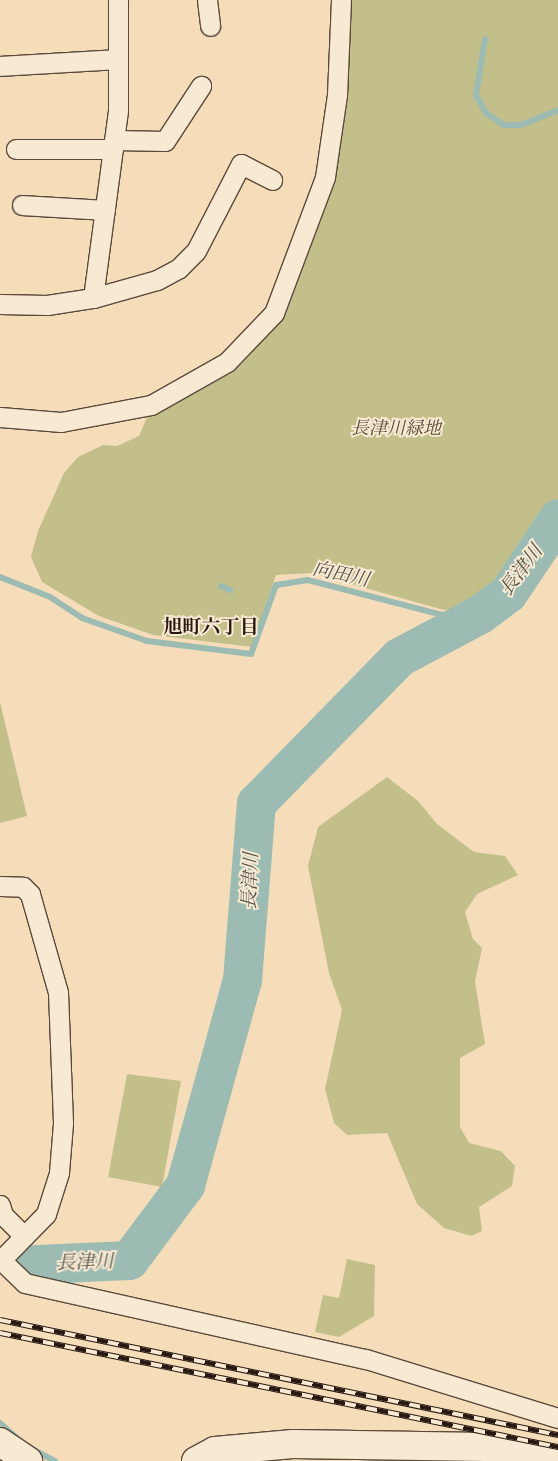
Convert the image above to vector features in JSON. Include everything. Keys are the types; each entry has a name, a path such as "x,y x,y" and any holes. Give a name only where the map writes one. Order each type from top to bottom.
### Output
{"street":[{"path":"93,298 113,144 118,59 118,0"},
{"path":"207,0 210,26"},
{"path":"0,417 61,422 151,405 227,362 274,313 325,177 338,95 341,0"},
{"path":"0,66 118,59"},
{"path":"16,149 165,141 201,86"},
{"path":"0,304 47,305 93,298 157,280 178,269 196,250 241,164 272,180"},
{"path":"22,205 105,210"},
{"path":"0,886 23,887 30,894 58,992 63,1123 60,1173 46,1214 0,1262 24,1284 366,1359 558,1418"},
{"path":"0,1205 3,1215 24,1236"},
{"path":"0,1442 28,1461"},
{"path":"210,1458 295,1453 486,1447 550,1461"}],"green space":[{"name":"長津川緑地","path":"348,0 558,0 558,503 486,598 461,608 444,610 311,573 276,575 252,647 153,635 99,616 42,582 31,557 38,531 64,473 78,457 103,445 117,446 139,436 148,415 198,388 281,313 333,177"},
{"path":"0,702 27,816 0,823"},
{"path":"387,777 418,801 437,824 474,852 505,856 518,875 477,894 465,912 473,939 482,948 475,981 485,1044 460,1058 460,1127 469,1143 501,1151 515,1166 512,1186 479,1207 482,1231 471,1236 444,1228 417,1204 387,1133 347,1135 334,1123 325,1089 342,1010 329,973 308,866 318,827"},
{"path":"127,1074 181,1081 162,1187 108,1177"},
{"path":"347,1259 375,1265 374,1316 339,1337 315,1332 323,1295 339,1298"}],"waterway":[{"path":"485,39 476,95 486,113 504,125 521,125 558,110"},
{"name":"長津川","path":"36,1264 129,1260 185,1185 242,980 256,803 399,657 480,614 508,593 558,518"},
{"name":"向田川","path":"0,577 50,597 82,618 147,641 251,654 276,585 308,580 465,621"},
{"path":"221,586 230,590"},
{"name":"長津川","path":"0,1423 18,1439"},
{"name":"長津川","path":"32,1449 55,1461"}],"railway":[{"path":"0,1320 558,1435"},
{"path":"0,1333 558,1447"}],"district":[{"name":"旭町六丁目","path":"211,627"}]}
